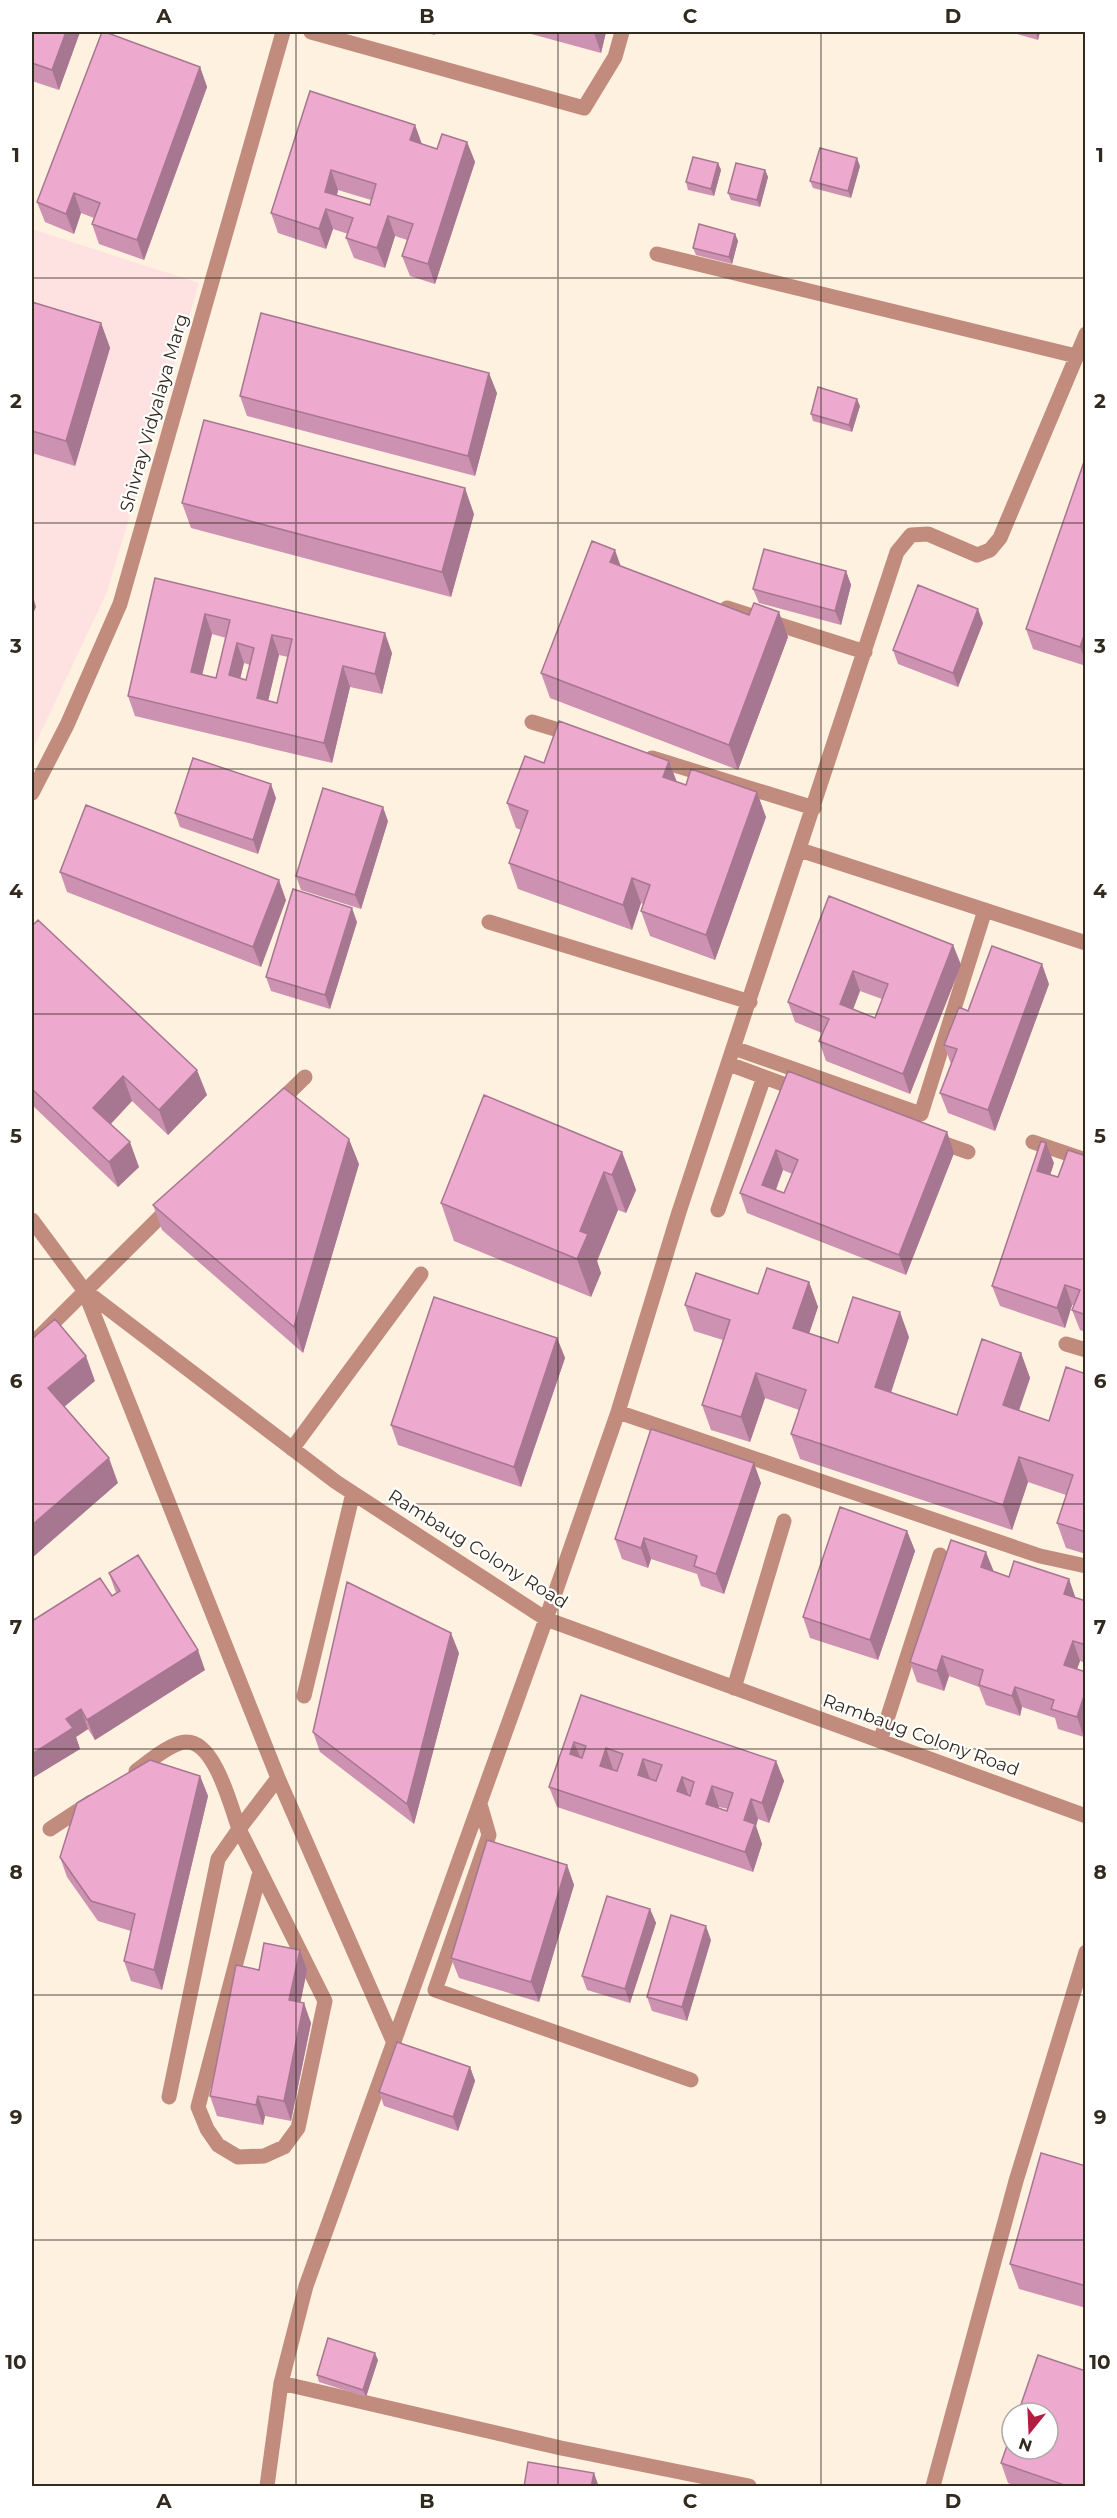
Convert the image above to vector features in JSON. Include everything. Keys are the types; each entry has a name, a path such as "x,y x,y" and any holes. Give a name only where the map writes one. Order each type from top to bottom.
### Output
{"street":[{"name":"Shivray Vidyalaya Marg","path":"32,793 67,725 120,604 283,32"},
{"path":"311,32 584,108 615,57 622,32"},
{"path":"657,254 1076,356"},
{"path":"267,2487 281,2383 306,2286 480,1804 618,1412 679,1212 897,552 911,535 928,534 977,555 990,550 1000,538 1086,334"},
{"path":"712,603 865,652"},
{"path":"532,722 588,739"},
{"path":"633,753 814,808"},
{"path":"800,850 1086,943"},
{"path":"734,1048 921,1114 985,910"},
{"path":"489,922 750,1002"},
{"path":"729,1064 818,1097"},
{"path":"263,1118 305,1077"},
{"path":"718,1210 764,1077"},
{"path":"925,1136 968,1152"},
{"path":"1033,1142 1086,1160"},
{"path":"32,1344 84,1290 186,1192"},
{"name":"Rambaug Colony Road","path":"32,1220 84,1290 353,1493 546,1619 1086,1816"},
{"path":"292,1449 421,1274"},
{"path":"84,1290 278,1778 394,2043"},
{"path":"1066,1344 1086,1350"},
{"path":"618,1412 1041,1556 1086,1566"},
{"path":"304,1696 353,1493"},
{"path":"734,1688 784,1521"},
{"path":"880,1741 940,1555"},
{"path":"124,1779 171,1747 187,1742 199,1746 211,1757 239,1829 325,2001 298,2128 293,2138 284,2147 264,2156 238,2157 218,2145 207,2129 198,2107 260,1872"},
{"path":"169,2097 218,1859 278,1778"},
{"path":"50,1829 106,1791"},
{"path":"480,1804 489,1835 435,1990 691,2080"},
{"path":"933,2487 1016,2181 1086,1952"},
{"path":"281,2383 711,2483 749,2487"}],"shaded area":[{"path":"32,229 199,283 107,592 32,751"}],"building":[{"path":"32,32 66,32 52,70 32,63"},
{"path":"102,32 200,67 137,240 92,224 100,203 74,193 66,214 37,202"},
{"path":"310,91 415,125 410,140 437,149 442,134 467,142 428,264 402,256 413,224 388,216 377,248 346,238 353,218 326,209 319,229 271,213","holes":["331,170 376,184 370,205 325,192"]},
{"path":"820,148 857,158 848,191 810,181"},
{"path":"693,157 718,163 711,189 686,182"},
{"path":"736,163 765,170 757,200 728,193"},
{"path":"699,224 735,234 729,257 693,248"},
{"path":"32,302 101,323 66,441 32,431"},
{"path":"261,313 489,373 468,456 240,396"},
{"path":"818,387 857,399 849,425 811,414"},
{"path":"204,420 465,488 442,572 182,503"},
{"path":"1086,456 1086,630 1080,647 1026,629"},
{"path":"592,541 615,550 610,562 749,615 754,603 779,612 729,745 541,673"},
{"path":"764,549 846,571 835,611 753,589"},
{"path":"155,578 385,633 375,674 343,666 324,743 128,696","holes":["205,614 230,620 216,678 191,672","272,635 292,639 277,703 257,698","237,643 254,648 246,680 229,675"]},
{"path":"918,585 978,609 953,673 893,650"},
{"path":"559,721 669,761 663,777 686,785 691,769 757,792 706,935 641,911 650,885 632,878 623,905 509,863 528,811 507,803 525,756 544,763"},
{"path":"193,758 271,784 253,840 175,813"},
{"path":"323,788 383,807 355,895 296,876"},
{"path":"86,805 279,880 253,947 60,872"},
{"path":"293,889 352,908 325,995 266,977"},
{"path":"829,896 953,945 903,1074 819,1041 829,1019 788,1002","holes":["853,971 888,984 875,1018 840,1004"]},
{"path":"38,920 197,1070 159,1110 123,1076 93,1108 130,1142 109,1162 32,1089 32,926"},
{"path":"992,946 1042,964 988,1110 940,1093 957,1049 944,1045 959,1007 968,1011"},
{"path":"788,1071 947,1132 899,1255 740,1193","holes":["776,1150 798,1160 784,1193 762,1185"]},
{"path":"284,1088 349,1139 294,1327 153,1205"},
{"path":"484,1095 622,1152 612,1175 604,1172 580,1231 588,1234 577,1259 441,1203"},
{"path":"1041,1141 1046,1143 1037,1171 1058,1177 1068,1150 1086,1156 1086,1315 1072,1310 1080,1290 1065,1285 1057,1308 992,1286"},
{"path":"767,1268 809,1282 793,1328 838,1343 853,1297 900,1312 875,1387 957,1415 982,1339 1021,1353 1003,1405 1049,1421 1066,1367 1086,1374 1086,1532 1057,1523 1073,1475 1019,1457 1003,1505 791,1434 806,1390 756,1373 741,1417 702,1405 730,1320 685,1305 696,1273 758,1294"},
{"path":"434,1297 557,1338 514,1467 391,1425"},
{"path":"55,1319 86,1356 48,1388 109,1458 32,1525 32,1339"},
{"path":"651,1429 754,1463 716,1574 694,1566 697,1556 644,1538 641,1548 615,1539"},
{"path":"840,1507 907,1531 870,1640 803,1617"},
{"path":"951,1540 986,1552 981,1567 1009,1577 1014,1561 1069,1579 1064,1594 1086,1601 1086,1645 1073,1641 1064,1665 1086,1672 1086,1690 1077,1717 1051,1709 1054,1700 1015,1687 1012,1696 979,1685 983,1670 942,1656 937,1671 910,1662"},
{"path":"138,1555 198,1650 87,1720 81,1709 66,1719 73,1728 32,1754 32,1621 100,1578 112,1596 120,1591 109,1573"},
{"path":"347,1582 451,1633 407,1804 313,1732"},
{"path":"581,1695 776,1761 762,1803 751,1799 744,1820 755,1824 745,1852 549,1787","holes":["574,1742 586,1746 582,1758 570,1754","606,1748 623,1754 617,1771 600,1766","643,1759 662,1765 656,1781 638,1775","682,1777 694,1782 690,1796 677,1791","712,1786 733,1793 727,1811 706,1804"]},
{"path":"150,1760 200,1776 154,1970 124,1961 135,1914 91,1901 60,1857 77,1803"},
{"path":"487,1840 567,1865 531,1982 451,1958"},
{"path":"607,1896 650,1909 625,1989 582,1976"},
{"path":"671,1915 706,1926 682,2007 647,1997"},
{"path":"264,1943 300,1950 289,2000 304,2003 284,2101 258,2096 256,2105 210,2096 236,1965 259,1970"},
{"path":"397,2042 470,2067 453,2117 379,2092"},
{"path":"1041,2153 1086,2166 1086,2286 1010,2264"},
{"path":"328,2338 375,2353 363,2390 317,2375"},
{"path":"1038,2355 1086,2371 1086,2487 1070,2487 1001,2463 1002,2461 1060,2461 1060,2401 1022,2401"},
{"path":"528,2462 594,2473 591,2487 524,2487"}]}
